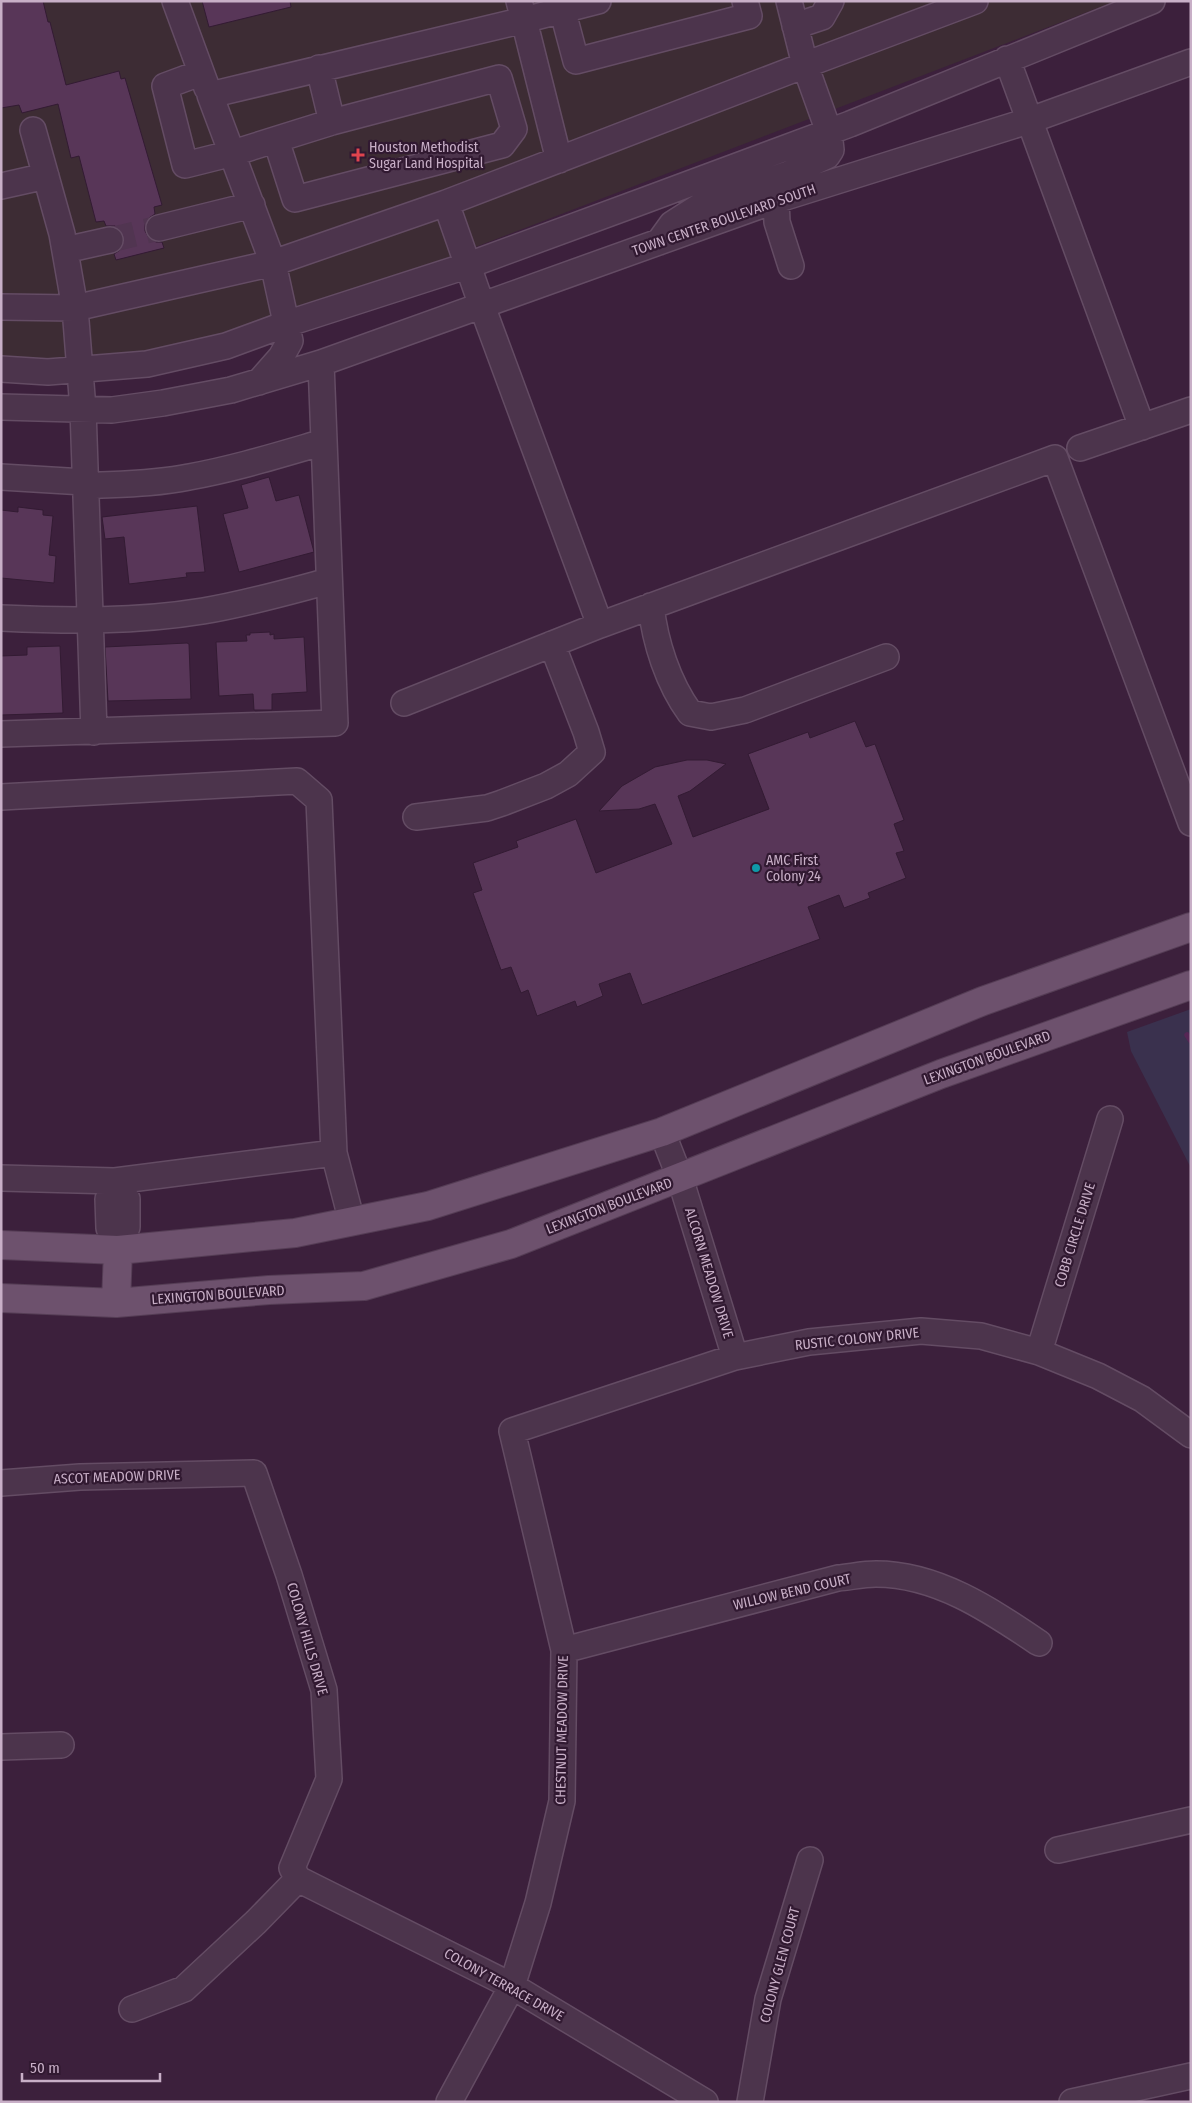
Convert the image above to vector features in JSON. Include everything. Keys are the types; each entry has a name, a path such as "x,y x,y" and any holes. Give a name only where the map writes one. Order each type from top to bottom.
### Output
{"main road":[{"path":"1,1245 117,1243 295,1233 428,1206 662,1132 983,1001 1191,928"},
{"name":"LEXINGTON BOULEVARD","path":"1,1298 116,1303 269,1290 364,1286 512,1244 941,1074 1191,985"},
{"path":"116,1303 117,1243"}],"street":[{"path":"174,1 200,73 233,152 273,263 290,341 282,357 259,382"},
{"path":"210,95 319,68 521,11 598,1"},
{"path":"561,6 576,61 749,16 745,1"},
{"path":"659,242 672,224 705,203 788,174 827,156 831,150 829,132 805,66 789,1"},
{"path":"795,26 822,16 831,1"},
{"path":"1,306 75,308 273,263 446,203 975,1"},
{"path":"1,369 48,372 80,371 147,364 226,346 286,324 469,265 829,132 1152,1"},
{"path":"521,11 559,160"},
{"path":"1007,59 1028,121 1142,427"},
{"name":"TOWN CENTER BOULEVARD SOUTH","path":"1,407 112,410 231,390 259,382 321,363 776,200 1028,121 1191,62"},
{"path":"319,68 332,122"},
{"path":"200,73 165,86 185,165 276,140 332,122 499,78 514,128 502,145 294,199 276,140"},
{"path":"33,130 66,250 75,308 83,409 94,732"},
{"path":"1,186 46,176"},
{"path":"776,200 777,222 791,266"},
{"path":"446,203 600,625"},
{"path":"159,228 252,205"},
{"path":"66,250 110,240"},
{"path":"1,734 335,722 321,363"},
{"path":"1080,448 1191,410"},
{"path":"1,476 85,484 127,484 187,478 225,470 324,442"},
{"path":"404,703 600,625 1055,458 1191,823"},
{"path":"1,618 90,620 202,611 259,600 329,581"},
{"path":"651,606 654,629 678,696 690,712 710,717 746,710 886,657"},
{"path":"416,817 456,813 495,806 546,786 568,774 592,752 552,644"},
{"path":"1,797 297,781 319,800 334,1153 352,1222"},
{"name":"COBB CIRCLE DRIVE","path":"1039,1352 1110,1119"},
{"name":"ALCORN MEADOW DRIVE","path":"662,1132 680,1178 735,1357"},
{"path":"1,1178 115,1184 334,1153"},
{"path":"115,1184 127,1199 127,1227 117,1243"},
{"name":"RUSTIC COLONY DRIVE","path":"512,1431 735,1357 809,1342 922,1332 981,1336 1039,1352 1098,1376 1142,1399 1191,1435"},
{"name":"CHESTNUT MEADOW DRIVE","path":"450,2102 512,1986 538,1903 562,1801 564,1650 512,1431"},
{"name":"ASCOT MEADOW DRIVE","path":"1,1483 80,1477 232,1473"},
{"name":"COLONY HILLS DRIVE","path":"232,1473 254,1473 289,1576 324,1690 329,1779 292,1868 298,1879"},
{"name":"WILLOW BEND COURT","path":"564,1650 838,1578 876,1574 914,1579 958,1593 996,1614 1039,1643"},
{"path":"1,1747 61,1745"},
{"path":"1058,1850 1191,1820"},
{"name":"COLONY GLEN COURT","path":"750,2102 768,1999 810,1860"},
{"path":"132,2009 184,1989 256,1922 298,1879"},
{"name":"COLONY TERRACE DRIVE","path":"298,1879 512,1986 704,2102"},
{"path":"1072,2102 1191,2076"}],"shaded area":[{"name":"Houston Methodist Sugar Land Hospital","path":"1,1 1116,1 314,309 201,347 71,360 1,356"},
{"path":"1191,1009 1191,1168 1131,1051 1127,1032"}],"building":[{"path":"1,1 43,1 66,85 119,71 121,79 125,78 162,205 154,207 155,214 145,224 145,231 149,238 156,242 162,242 164,248 116,260 114,254 124,245 124,236 115,226 106,226 104,221 96,222 79,156 71,158 58,104 22,113 19,105 1,108"},
{"path":"202,1 290,1 291,7 209,27"},
{"path":"269,477 276,501 299,495 314,552 239,572 223,514 248,508 241,485"},
{"path":"197,506 205,572 186,573 187,577 129,584 124,537 105,539 102,517"},
{"path":"18,507 43,510 43,515 53,516 49,555 56,556 54,583 1,578 1,510 18,512"},
{"path":"270,632 270,635 274,634 274,639 304,637 307,692 272,694 272,710 254,710 253,694 219,696 216,642 247,641 246,635 250,635 250,633"},
{"path":"189,644 191,699 108,701 105,647"},
{"path":"60,646 63,713 1,715 1,656 27,655 27,647"},
{"name":"AMC First Colony 24","path":"855,721 866,747 875,744 904,820 894,824 904,851 896,853 906,878 868,893 870,898 844,908 839,895 808,907 820,939 642,1005 630,973 599,984 603,996 577,1007 575,1001 537,1016 528,990 521,993 511,967 501,970 473,893 482,890 473,863 518,847 516,841 576,819 596,873 672,844 655,804 639,809 599,811 622,786 655,767 687,760 707,760 726,764 690,791 678,796 693,837 769,809 748,754 808,732 810,738"}],"waterway":[{"path":"1187,1035 1191,1041"}],"tunnel":[{"path":"110,240 159,228"}],"place":[{"name":"Houston Methodist Sugar Land Hospital","path":"358,155"},
{"name":"AMC First Colony 24","path":"756,868"}]}
